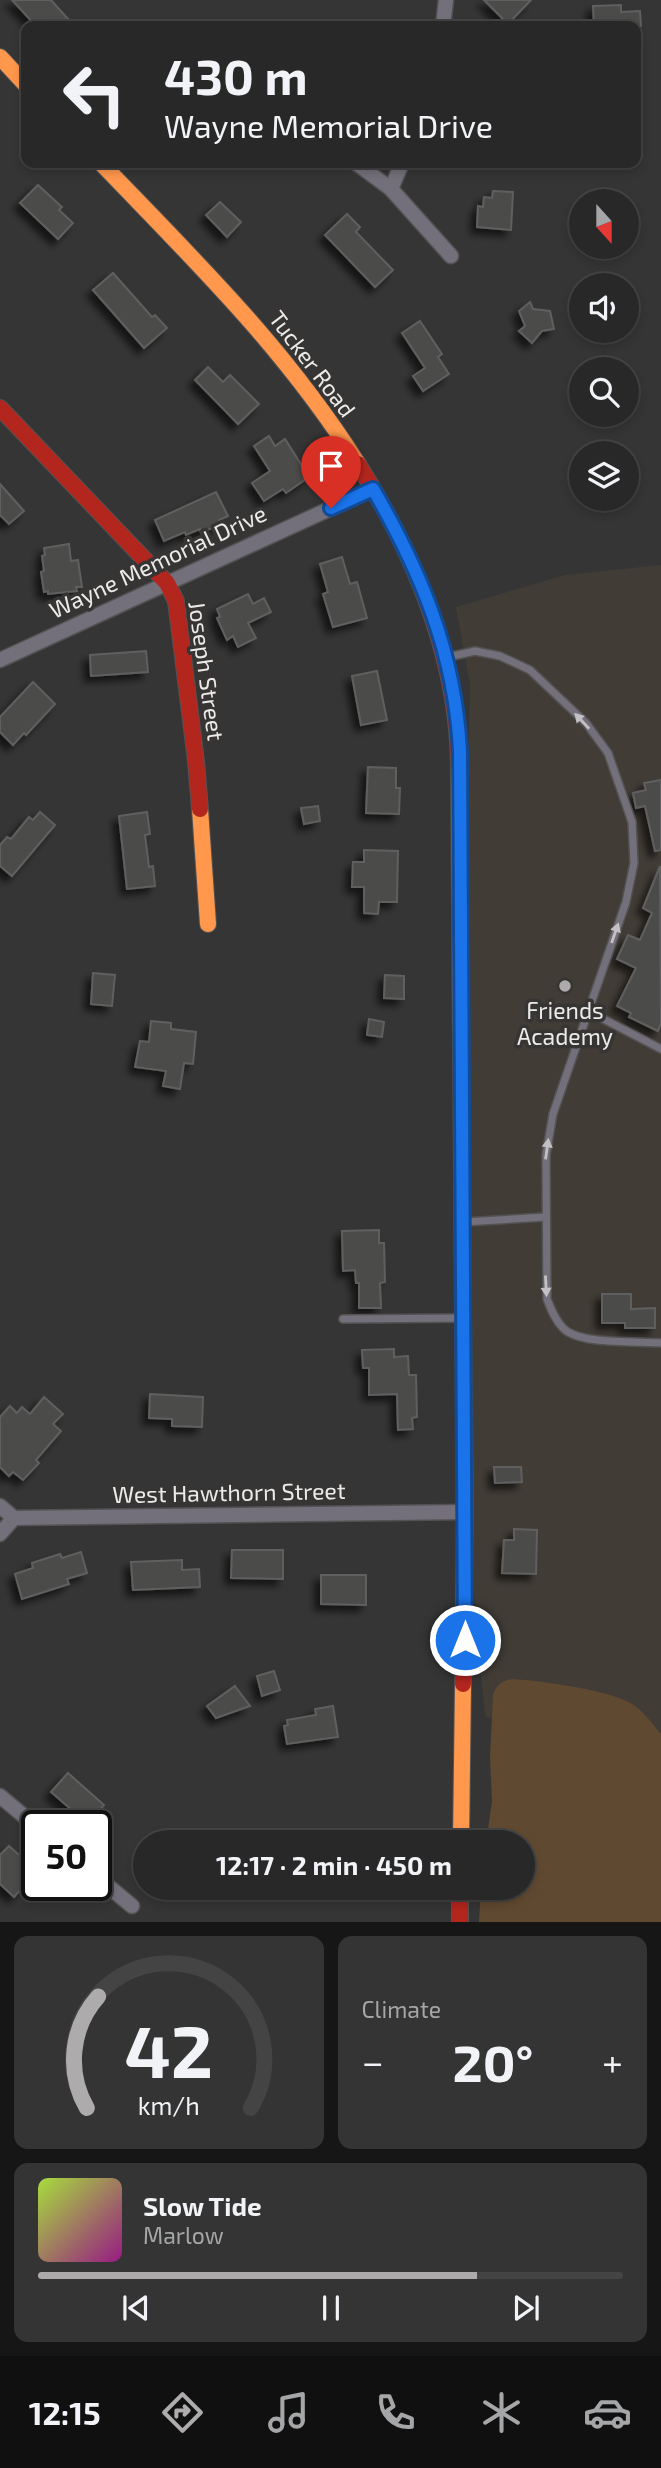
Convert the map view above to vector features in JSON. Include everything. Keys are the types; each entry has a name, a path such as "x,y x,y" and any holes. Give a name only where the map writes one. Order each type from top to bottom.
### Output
{"main road":[{"path":"0,57 21,80"},
{"name":"Tucker Road","path":"106,168 272,344 309,392 373,489 411,558 447,657 456,704 460,751 466,1512 461,1830"},
{"name":"Joseph Street","path":"0,408 167,583 176,601 194,748 208,924"},
{"path":"460,1900 460,1922"}],"street":[{"path":"444,21 446,0"},
{"path":"363,168 391,189 451,256"},
{"path":"391,189 400,168"},
{"name":"Wayne Memorial Drive","path":"0,660 373,489"},
{"path":"0,1507 14,1518 0,1534"},
{"name":"West Hawthorn Street","path":"14,1518 466,1512"},
{"path":"0,1796 21,1814"},
{"path":"112,1889 132,1906"}],"lane":[{"path":"447,657 475,651 500,656 530,670 586,723 608,753 632,822 634,863 626,902 553,1114 546,1155 547,1299 554,1317 565,1331 587,1339 661,1343"},
{"path":"588,1011 661,1049"},
{"path":"463,1222 545,1217"},
{"path":"343,1319 463,1318"}],"shaded area":[{"name":"Friends Academy","path":"661,565 661,1741 485,1715 467,1474 467,804 470,685 456,607 565,575"},
{"path":"513,1679 541,1682 611,1695 635,1706 661,1734 661,1922 479,1922 480,1900 535,1900 535,1830 488,1830 492,1801 490,1757 493,1695 496,1688"}],"building":[{"path":"12,0 51,0 68,19 66,21 31,21"},
{"path":"484,0 531,0 511,21 505,21"},
{"path":"621,5 621,12 640,11 641,21 594,21 593,6"},
{"path":"38,185 62,207 59,210 73,223 58,239 20,203"},
{"path":"493,191 513,192 511,230 477,227 478,206 483,207 484,197 492,198"},
{"path":"220,202 241,222 227,237 206,215"},
{"path":"347,214 360,227 356,232 393,270 375,287 325,235"},
{"path":"113,273 152,317 155,315 167,328 144,348 93,290"},
{"path":"530,302 533,309 550,311 554,329 542,331 532,343 519,331 525,326 519,311"},
{"path":"420,321 442,354 438,357 449,374 423,391 413,376 425,368 402,333"},
{"path":"208,367 223,382 230,375 259,404 238,424 195,380"},
{"path":"269,436 275,446 285,439 309,477 286,493 283,489 264,501 252,483 270,471 254,446"},
{"path":"0,484 24,511 9,524 0,515"},
{"path":"216,492 228,516 219,520 221,524 201,533 200,529 186,535 185,532 164,541 155,520"},
{"path":"69,544 71,561 78,560 82,587 76,587 77,591 48,594 48,591 44,592 41,572 44,571 44,548"},
{"path":"342,557 350,584 357,582 367,618 333,627 323,594 328,592 320,564"},
{"path":"248,594 253,604 264,598 271,612 248,623 256,638 238,647 233,636 227,640 217,618 220,617 217,609"},
{"path":"146,651 148,672 91,676 90,655"},
{"path":"377,671 387,720 361,725 352,676"},
{"path":"33,682 55,704 13,745 0,732 0,717"},
{"path":"368,767 396,768 396,788 400,788 399,814 366,813"},
{"path":"661,780 661,850 655,851 645,806 636,808 633,793 646,790 644,783"},
{"path":"318,806 320,821 304,824 301,808"},
{"path":"40,812 55,825 12,876 0,866 0,845 7,837 11,839 29,817 33,820"},
{"path":"147,812 150,834 145,835 149,867 153,866 155,886 127,889 119,816"},
{"path":"364,850 398,851 397,902 379,902 378,914 364,913 364,887 352,887 353,862 364,862"},
{"path":"660,866 661,1023 658,1031 629,1017 631,1013 617,1006 636,968 617,959 628,935 640,940 652,913 643,908"},
{"path":"93,973 115,975 112,1006 91,1004"},
{"path":"385,975 404,976 404,999 384,998"},
{"path":"369,1019 384,1022 382,1037 367,1035"},
{"path":"151,1021 171,1023 171,1029 196,1032 193,1064 184,1063 180,1089 163,1086 166,1071 135,1067 140,1041 149,1042"},
{"path":"379,1230 379,1243 384,1243 385,1282 380,1283 381,1308 359,1308 359,1283 356,1283 355,1270 343,1271 342,1231"},
{"path":"602,1294 631,1294 631,1309 655,1308 655,1328 625,1328 625,1323 602,1323"},
{"path":"394,1349 394,1357 408,1356 409,1375 416,1375 417,1417 412,1418 413,1429 398,1430 397,1394 369,1395 369,1368 363,1368 362,1350"},
{"path":"150,1394 203,1397 202,1427 172,1426 172,1419 149,1418"},
{"path":"44,1397 63,1414 53,1424 61,1431 36,1460 39,1463 23,1480 13,1472 9,1476 0,1467 0,1417 10,1406 17,1413 22,1407 30,1414"},
{"path":"494,1467 521,1467 522,1482 495,1483"},
{"path":"514,1529 537,1530 536,1574 502,1573 504,1540 514,1540"},
{"path":"232,1550 283,1550 283,1579 231,1578"},
{"path":"81,1552 87,1573 67,1579 69,1584 22,1599 15,1574 33,1568 32,1563 60,1554 62,1558"},
{"path":"182,1560 182,1570 199,1569 200,1587 133,1590 131,1562"},
{"path":"321,1575 366,1575 366,1605 321,1604"},
{"path":"274,1671 280,1690 262,1696 257,1676"},
{"path":"235,1686 250,1706 216,1718 207,1706"},
{"path":"333,1706 338,1737 287,1744 284,1726 288,1725 287,1720 316,1715 315,1709"},
{"path":"68,1773 104,1805 100,1810 72,1810 51,1792"},
{"path":"9,1846 21,1857 21,1889 14,1897 0,1884 0,1855"}],"traffic: slow":[{"path":"0,57 21,80"},
{"path":"106,168 269,344 330,422 358,464"},
{"path":"459,766 463,1315"},
{"path":"200,809 208,924"},
{"path":"461,1830 463,1684"}],"traffic: jam":[{"path":"0,408 167,583 176,601 200,809"},
{"path":"358,464 398,534 430,608 451,686 459,766"},
{"path":"463,1315 463,1684"},
{"path":"460,1900 460,1922"}],"place":[{"name":"Friends Academy","path":"565,986"}],"route":[{"path":"331,508 373,489 411,558 421,582 447,657 456,704 460,751 465,1640"}]}
